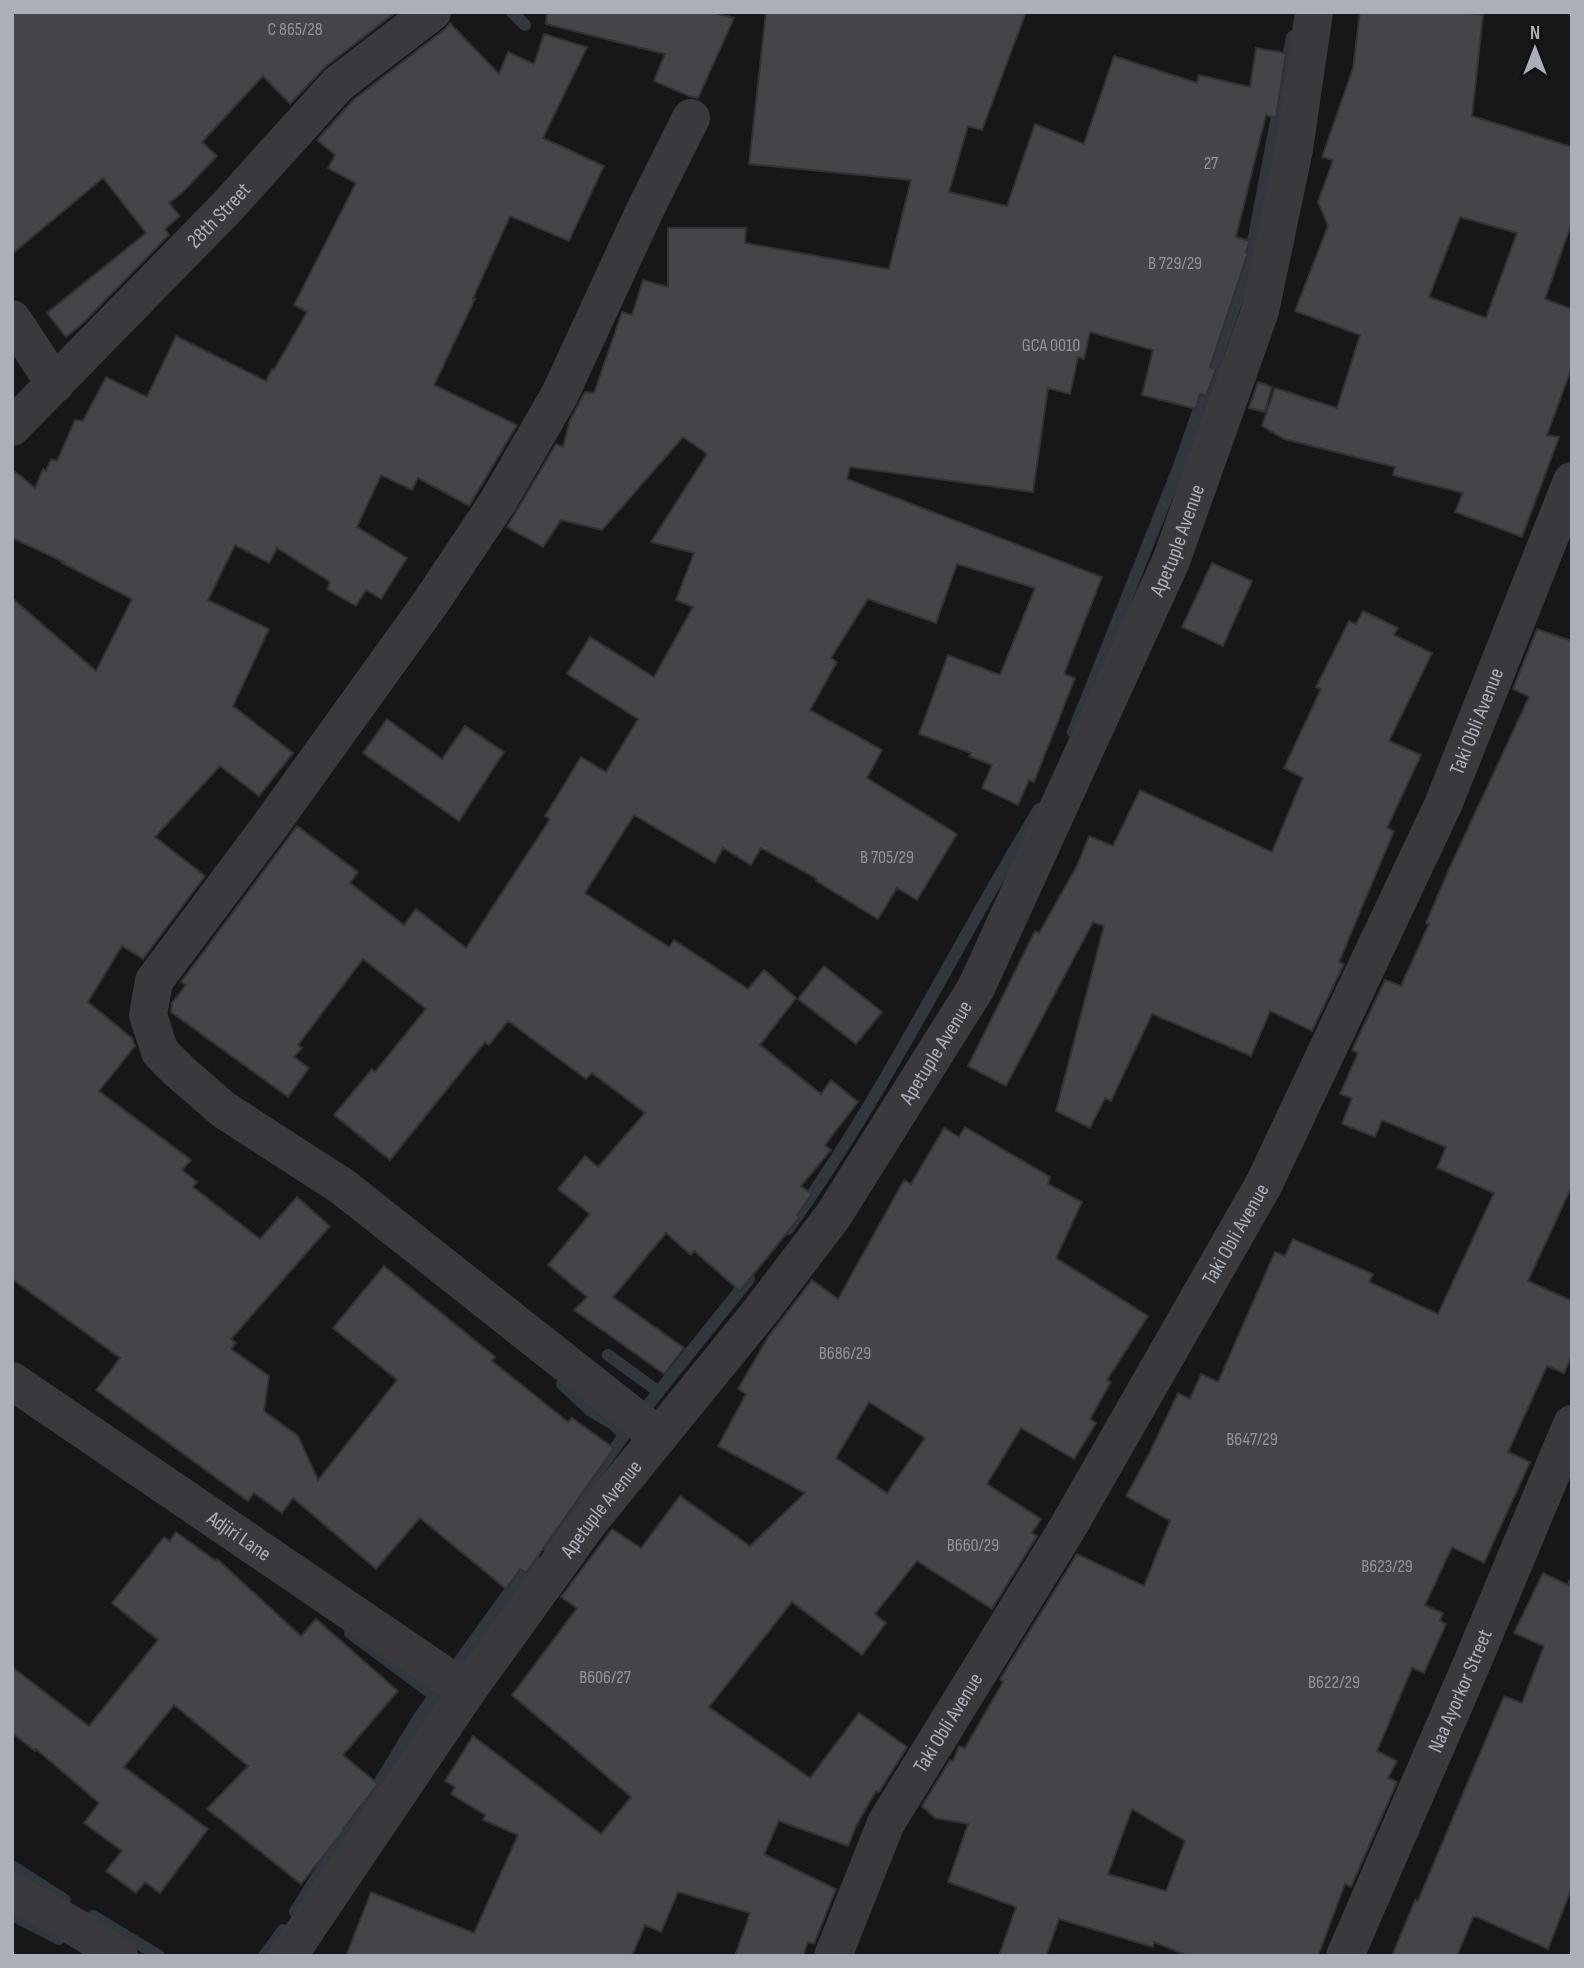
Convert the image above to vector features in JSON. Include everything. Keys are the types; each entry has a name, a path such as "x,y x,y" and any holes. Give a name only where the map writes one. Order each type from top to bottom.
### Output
{"street":[{"name":"28th Street","path":"12,427 228,206 338,84 432,12"},
{"name":"Apetuple Avenue","path":"288,1956 467,1690 589,1522 760,1312 833,1216 976,988 1171,561 1260,311 1294,149 1314,12"},
{"path":"658,1436 343,1187 224,1110 160,1052 148,1015 154,981 267,830 423,613 499,500 560,394 645,210 691,118"},
{"path":"12,319 55,384"},
{"name":"Taki Obli Avenue","path":"832,1956 886,1823 1068,1527 1264,1184 1443,805 1572,481"},
{"name":"Adjiri Lane","path":"12,1381 467,1690"},
{"name":"Naa Ayorkor Street","path":"1345,1956 1572,1424"},
{"path":"12,1891 87,1934 119,1956"}],"building":[{"path":"12,12 396,12 325,67 290,104 263,76 202,142 217,156 169,203 180,216 165,229 169,235 66,337 47,313 146,233 103,178 12,254"},
{"path":"547,12 712,12 734,18 698,98 654,81 665,54 546,24"},
{"path":"766,12 1026,12 982,130 968,126 949,192 1007,206 1035,124 1084,144 1114,56 1197,83 1199,75 1250,87 1256,48 1286,53 1276,118 1266,115 1236,237 1250,241 1246,252 1248,253 1210,367 1216,369 1206,396 1200,394 1196,409 1142,395 1153,350 1090,332 1084,359 1078,357 1070,394 1048,388 1033,492 850,467 847,479 1102,577 1064,674 1075,678 1034,782 1029,780 1018,805 982,788 992,765 969,756 971,753 919,734 948,655 1000,675 1035,588 957,564 936,623 868,599 831,658 837,662 810,710 882,750 867,778 957,834 917,900 897,888 878,919 816,881 817,879 761,848 751,865 723,848 715,863 634,815 585,893 669,947 674,940 748,989 764,970 796,998 760,1045 821,1094 831,1080 858,1102 825,1145 831,1150 801,1186 812,1194 797,1215 800,1217 740,1291 694,1251 691,1255 666,1233 613,1297 684,1348 664,1374 574,1310 587,1297 548,1265 590,1214 558,1189 585,1156 598,1167 645,1113 592,1073 586,1079 508,1021 489,1045 485,1042 390,1160 334,1115 372,1069 375,1072 426,1009 363,959 298,1045 302,1048 294,1057 309,1068 288,1097 171,1012 172,1003 186,985 181,982 297,826 358,872 350,883 404,925 416,909 466,948 550,819 545,816 581,757 606,772 638,719 567,674 590,637 654,677 693,607 676,600 694,553 651,542 707,454 683,437 602,530 561,520 543,547 507,527 556,444 563,447 570,420 585,392 594,393 622,312 632,315 643,280 668,287 668,228 746,228 745,243 889,269 911,180 749,164"},
{"path":"1360,12 1463,12 1483,15 1472,116 1572,147 1572,222 1545,299 1572,309 1572,367 1547,435 1559,437 1522,537 1455,512 1463,493 1393,475 1395,467 1284,439 1262,426 1275,388 1337,408 1360,335 1295,311 1328,226 1318,202 1333,160 1322,157 1353,68","holes":["1460,217 1517,233 1486,318 1429,297"]},
{"path":"450,23 499,74 508,52 534,64 544,34 587,47 543,138 604,166 569,241 510,216 473,298 475,299 434,385 517,425 469,506 418,478 412,490 381,475 357,527 407,558 381,599 366,590 356,606 327,589 330,582 277,548 269,563 235,545 208,600 269,629 233,706 293,753 259,796 220,766 155,837 205,876 143,959 122,946 88,1002 132,1038 135,1046 99,1091 191,1160 182,1170 197,1182 193,1187 260,1239 297,1197 330,1226 231,1339 236,1343 231,1349 269,1376 264,1411 298,1436 318,1480 397,1380 333,1328 384,1266 495,1357 492,1361 568,1422 572,1418 614,1448 526,1573 520,1569 506,1589 420,1518 376,1569 293,1498 282,1513 254,1493 248,1501 96,1390 120,1358 12,1279 12,598 96,671 132,599 62,563 64,562 12,538 12,469 35,488 43,469 46,471 51,459 57,461 75,420 83,421 106,377 147,397 176,336 266,381 307,312 294,305 356,183 328,168 335,155 317,140 353,100"},
{"path":"1258,382 1272,387 1265,412 1249,408"},
{"path":"1212,563 1252,581 1223,646 1182,627"},
{"path":"1363,611 1398,628 1394,635 1432,653 1389,741 1421,755 1387,828 1394,831 1339,962 1344,964 1312,1031 1270,1011 1251,1056 1152,1014 1111,1101 1105,1098 1090,1128 1056,1111 1104,926 1093,922 1006,1086 968,1066 1035,931 1039,933 1077,866 1089,836 1113,846 1140,790 1272,852 1303,778 1284,768 1321,689 1316,687 1349,621 1356,624"},
{"path":"1537,629 1572,641 1572,1186 1528,1281 1572,1301 1572,1355 1564,1373 1547,1366 1508,1452 1530,1462 1484,1563 1452,1547 1425,1605 1443,1613 1440,1621 1446,1624 1424,1673 1412,1668 1377,1751 1397,1761 1388,1778 1397,1782 1351,1887 1345,1884 1318,1956 1188,1956 1154,1942 1153,1947 1059,1919 1046,1956 999,1956 1016,1907 948,1882 968,1824 935,1818 922,1806 950,1760 953,1761 959,1746 965,1748 1003,1682 1000,1679 1077,1554 1144,1586 1170,1521 1126,1496 1178,1393 1190,1399 1201,1374 1218,1382 1275,1252 1285,1256 1293,1239 1373,1274 1369,1282 1438,1314 1494,1193 1437,1168 1446,1147 1382,1120 1375,1137 1342,1124 1352,1098 1340,1094 1358,1053 1352,1050 1385,980 1401,986 1429,924 1426,923 1449,869 1529,697 1513,689","holes":["1132,1809 1185,1841 1166,1891 1108,1874"]},
{"path":"387,719 442,759 465,726 504,752 459,821 363,753"},
{"path":"824,966 882,1012 856,1044 798,999"},
{"path":"965,1127 1050,1177 1048,1184 1082,1202 1056,1258 1148,1316 1107,1380 1111,1382 1090,1419 1096,1423 1074,1459 1021,1428 987,1484 1041,1519 1032,1533 1037,1536 992,1609 917,1561 875,1614 886,1623 862,1655 792,1602 709,1707 810,1778 859,1713 907,1747 879,1792 876,1791 848,1846 779,1821 764,1854 836,1889 814,1944 808,1942 803,1956 735,1956 750,1913 678,1892 661,1932 645,1925 632,1956 346,1956 371,1892 474,1933 518,1835 483,1820 485,1815 451,1794 455,1787 445,1781 473,1736 601,1834 631,1797 512,1695 577,1608 561,1597 612,1529 641,1548 680,1496 750,1546 805,1493 718,1446 746,1394 738,1389 768,1337 812,1280 838,1299 904,1180 911,1184 944,1128 959,1137","holes":["869,1402 925,1438 887,1493 836,1458"]},
{"path":"176,1532 216,1561 217,1559 301,1636 316,1619 398,1691 343,1755 378,1784 301,1884 207,1809 248,1766 174,1705 124,1767 208,1829 160,1893 145,1882 136,1893 106,1871 122,1851 84,1823 99,1803 36,1749 35,1751 12,1733 12,1667 89,1726 158,1640 112,1603 164,1537 170,1541"},
{"path":"1543,1573 1568,1585 1569,1581 1572,1581 1572,1887 1548,1949 1473,1917 1457,1956 1392,1956 1415,1900 1418,1901 1504,1696 1522,1703 1544,1646 1514,1633"}],"waterway":[{"path":"512,12 525,25"},
{"path":"1073,732 1178,469 1239,294 1254,237 1292,37"},
{"path":"788,1229 856,1127 1039,809"},
{"path":"545,1545 628,1430 749,1279"},
{"path":"608,1355 659,1392"},
{"path":"562,1384 591,1411 613,1424 624,1435"},
{"path":"295,1912 420,1716 534,1559"},
{"path":"350,1633 435,1696"},
{"path":"12,1866 65,1900"},
{"path":"12,1915 59,1939"},
{"path":"93,1916 159,1956"},
{"path":"264,1956 283,1930"}]}
